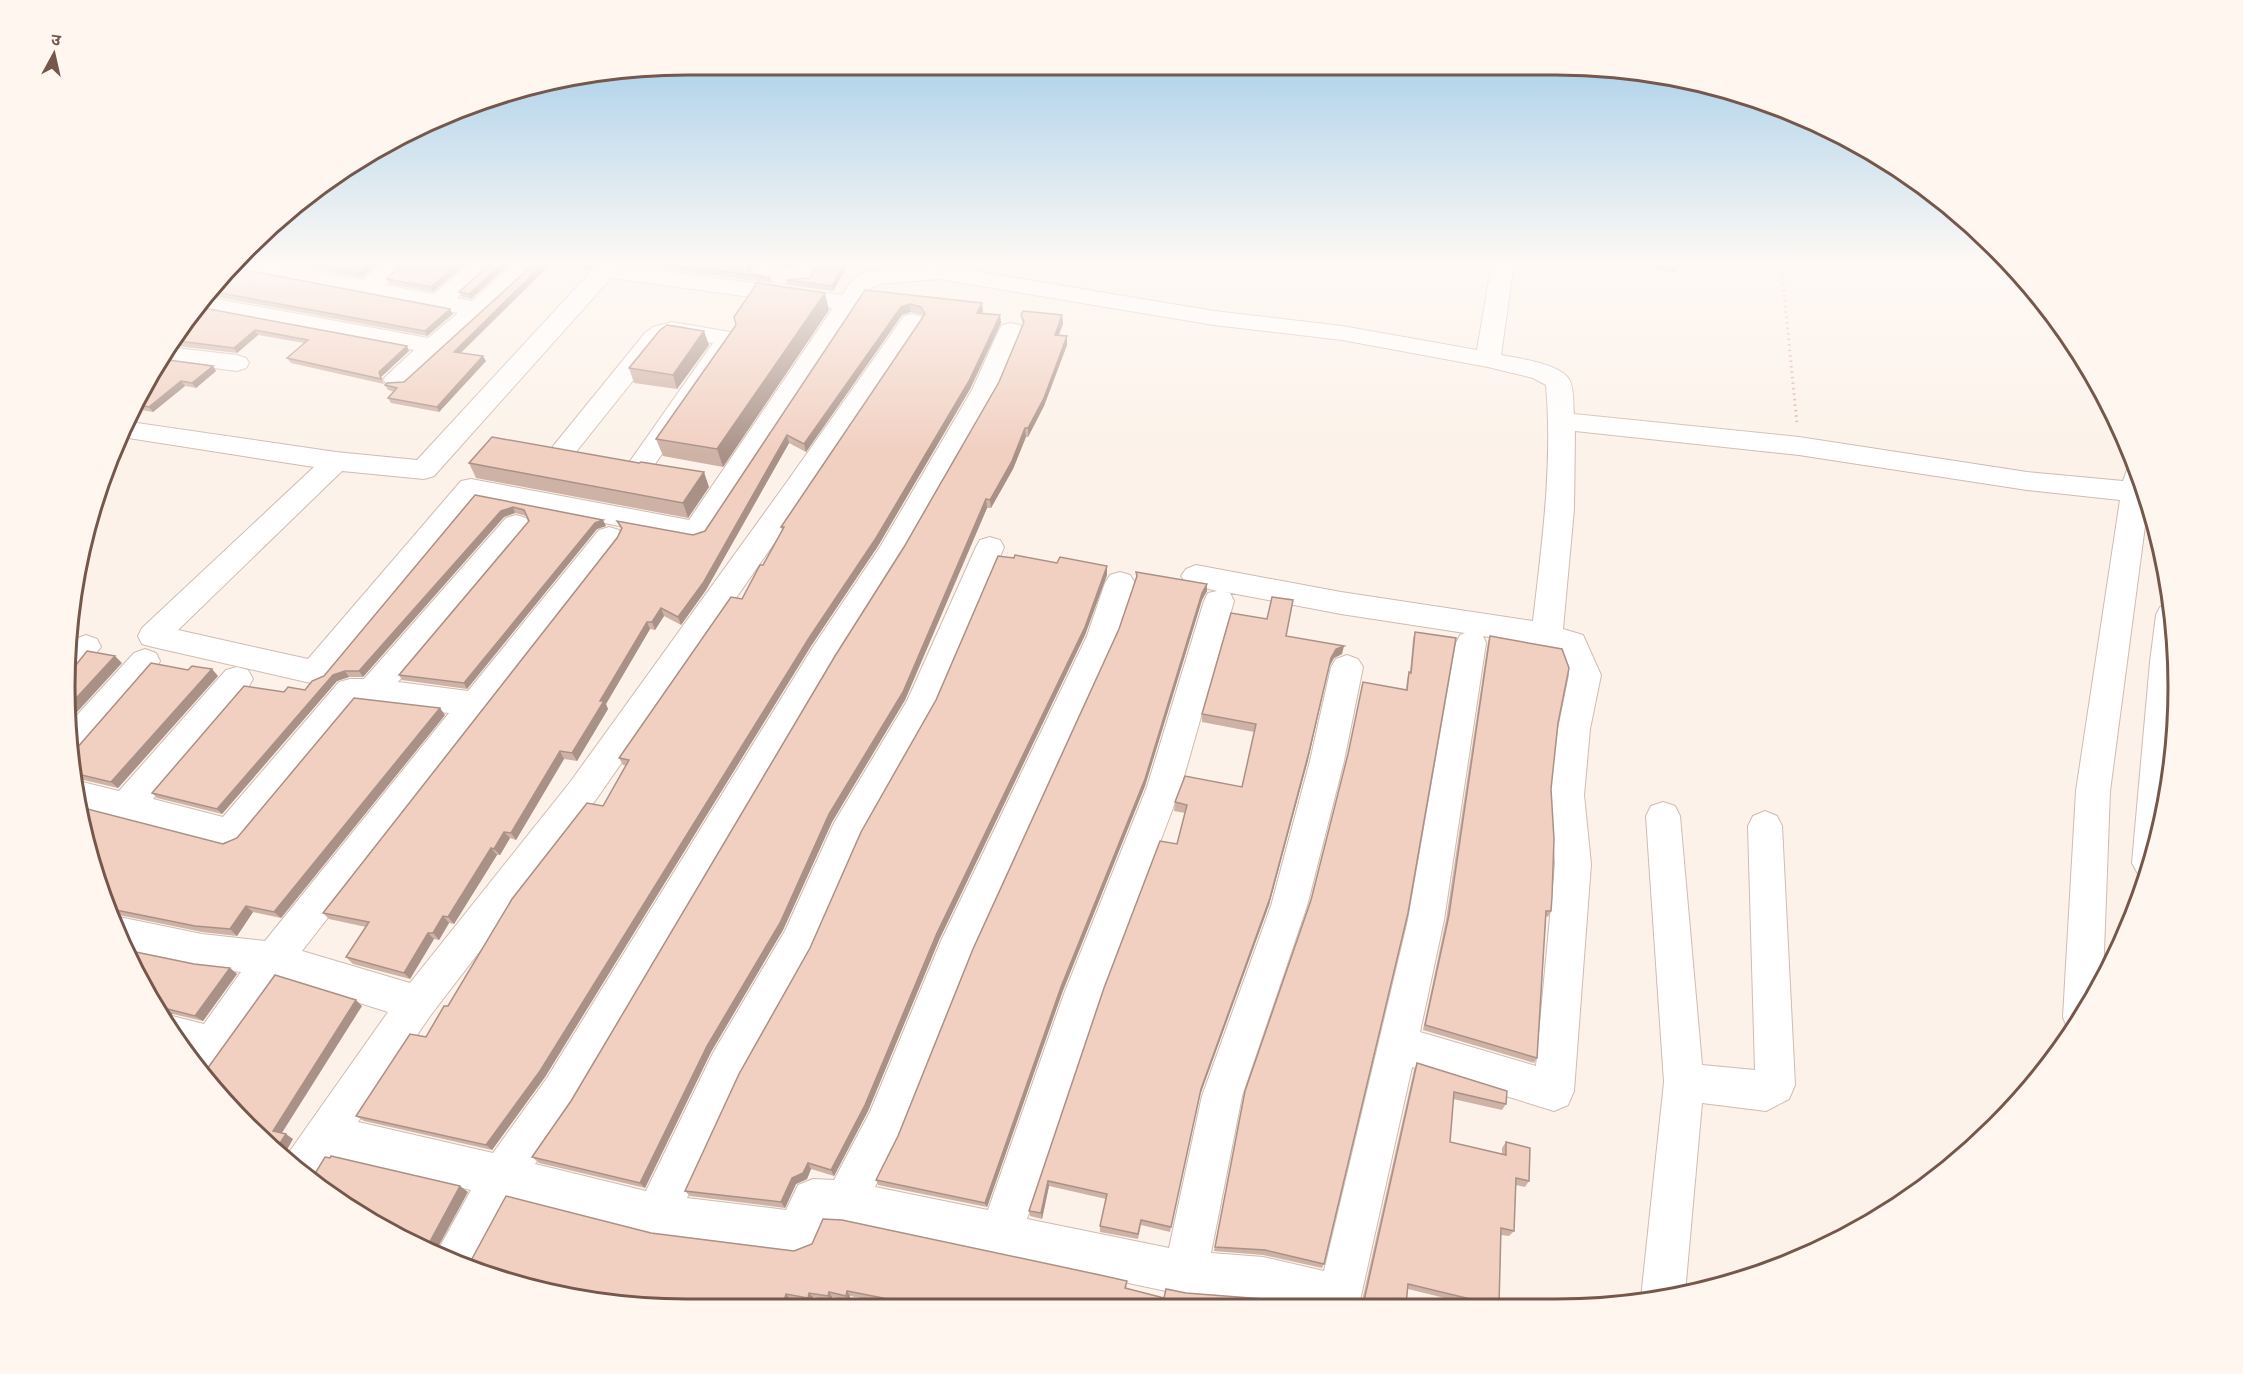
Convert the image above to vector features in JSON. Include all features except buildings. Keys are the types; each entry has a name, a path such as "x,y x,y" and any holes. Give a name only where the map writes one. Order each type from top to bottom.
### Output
{"street":[{"path":"326,326 433,346"},
{"path":"396,379 457,326"},
{"path":"424,470 554,326"},
{"path":"132,431 336,461 424,470 471,488 696,531 720,477 830,326"},
{"path":"304,1165 417,1002 583,791 799,486 908,326"},
{"path":"1283,326 1342,333 1488,359 1542,372 1558,382 1564,421 1558,519 1547,634"},
{"path":"1488,359 1493,326"},
{"path":"563,451 654,338 662,332 672,329 727,338 641,464"},
{"path":"459,1254 502,1176 561,1092 824,655 896,544 985,390 1011,330"},
{"path":"173,355 237,363"},
{"path":"1564,421 1799,446 2027,481 2134,486"},
{"path":"336,461 153,636 315,672 471,488"},
{"path":"2083,998 2093,791 2138,496"},
{"path":"372,691 516,525"},
{"path":"203,1056 273,959 609,537"},
{"path":"657,1215 727,1065 798,942 846,834 920,707 947,650 990,547"},
{"path":"845,1202 884,1126 954,953 1102,636 1120,583"},
{"path":"1001,1233 1083,994 1164,787 1208,588 1341,603 1547,634 1572,643 1585,675 1574,729 1567,795 1573,864 1554,1091 1397,1044"},
{"path":"324,1135 657,1215 798,1233 813,1200 845,1202 1185,1273 1263,1278 1340,1297 1426,920 1470,643"},
{"path":"2153,817 2167,647"},
{"path":"77,737 145,661"},
{"path":"1185,1273 1222,1096 1289,906 1327,761 1347,667"},
{"path":"128,805 237,679"},
{"path":"85,796 128,805 230,833 350,691 372,691 475,704"},
{"path":"1663,816 1684,1082 1665,1289"},
{"path":"1684,1082 1766,1091 1775,1085 1765,826"},
{"path":"128,935 202,951 273,959 417,1002"}],"path":[{"path":"1787,326 1799,446"}]}
